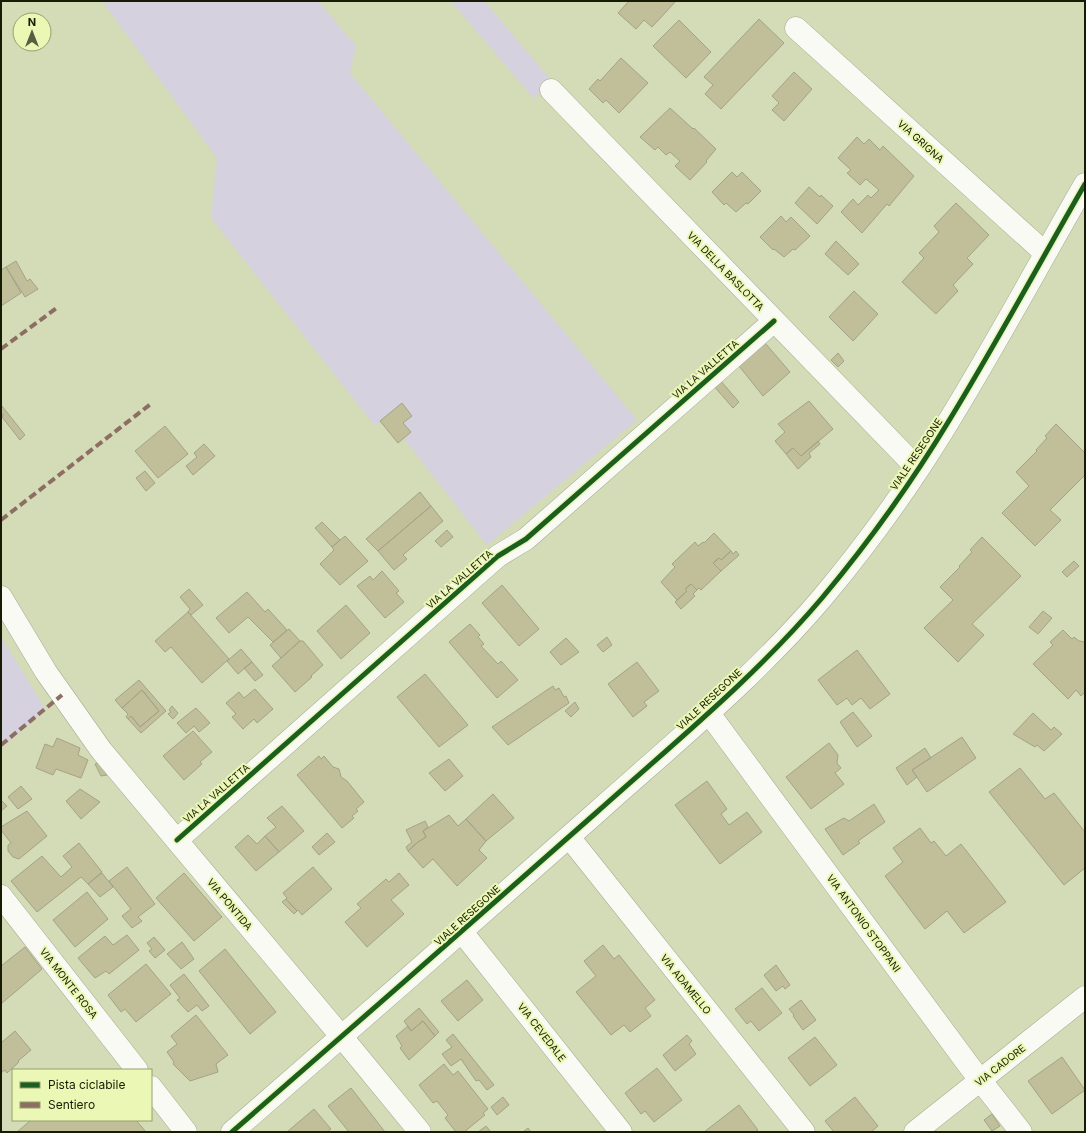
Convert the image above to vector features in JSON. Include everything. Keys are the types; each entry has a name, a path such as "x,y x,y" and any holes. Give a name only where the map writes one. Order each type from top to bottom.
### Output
{"street":[{"name":"VIA GRIGNA","path":"796,28 1045,253"},
{"name":"VIA DELLA BASLOTTA","path":"551,90 918,469"},
{"name":"VIALE RESEGONE","path":"232,1132 462,932 708,712 765,659 820,600 872,536 918,469 949,420 1085,184"},
{"name":"VIA LA VALLETTA","path":"177,840 492,561 526,539 774,320"},
{"name":"VIA PONTIDA","path":"1,597 46,672 101,750 342,1036 420,1132"},
{"name":"VIA ANTONIO STOPPANI","path":"708,712 1021,1132"},
{"name":"VIA ADAMELLO","path":"568,837 804,1132"},
{"name":"VIA MONTE ROSA","path":"1,896 136,1069"},
{"name":"VIA CEVEDALE","path":"462,932 621,1132"},
{"name":"VIA CADORE","path":"915,1132 1085,998"},
{"path":"152,1088 186,1132"}],"shaded area":[{"path":"102,1 318,1 356,46 350,73 637,420 487,545 386,416 375,426 211,218 217,158"},
{"path":"451,1 484,1 550,79 534,99"},
{"path":"1,637 46,710 1,748"}],"building":[{"path":"629,1 676,1 652,27 644,20 636,29 618,13"},
{"path":"759,19 784,43 721,109 705,94 713,85 704,77"},
{"path":"679,20 711,52 686,78 653,46"},
{"path":"621,58 648,83 619,113 606,100 603,103 589,89 598,79 600,81"},
{"path":"794,72 812,89 784,121 772,110 779,103 772,96"},
{"path":"670,108 716,149 706,161 707,162 690,180 675,166 680,161 670,152 666,155 658,147 655,150 640,137"},
{"path":"857,137 864,144 869,139 880,150 883,146 914,176 889,206 887,204 862,233 841,212 853,199 858,205 868,195 871,198 879,190 866,179 860,185 847,173 851,170 838,158"},
{"path":"732,172 737,177 742,172 761,191 748,204 746,203 736,212 726,203 724,205 712,192"},
{"path":"809,187 833,206 817,224 795,203"},
{"path":"956,203 989,235 967,258 973,264 953,285 958,291 936,314 902,282 924,258 919,253 939,232 934,226"},
{"path":"781,216 786,222 791,217 810,236 795,250 793,249 784,257 774,249 773,250 760,237"},
{"path":"836,241 859,264 848,275 825,254"},
{"path":"16,261 27,281 30,279 38,289 25,297 6,267"},
{"path":"6,267 21,293 1,306 1,270"},
{"path":"854,291 878,314 853,341 829,317"},
{"path":"765,343 790,372 763,396 739,366"},
{"path":"838,353 844,361 838,367 831,360"},
{"path":"719,379 739,402 733,408 713,385"},
{"path":"809,401 833,429 801,456 793,448 786,454 775,441 785,432 778,424"},
{"path":"402,403 412,416 403,423 411,432 398,443 380,421"},
{"path":"2,406 25,435 20,440 2,417"},
{"path":"1056,424 1085,453 1085,475 1050,510 1061,520 1035,546 1002,513 1029,486 1016,472 1037,451 1036,450 1047,438 1045,436"},
{"path":"165,426 188,454 158,478 135,451"},
{"path":"818,441 820,444 809,453 811,457 798,469 786,454 793,448 801,456"},
{"path":"204,444 215,456 193,475 186,466 197,457 194,453"},
{"path":"145,471 155,483 146,491 136,478"},
{"path":"420,492 431,506 378,551 366,539"},
{"path":"431,506 443,521 403,555 407,559 394,570 378,551"},
{"path":"322,522 340,540 332,547 315,528"},
{"path":"447,530 453,537 441,547 435,541"},
{"path":"714,533 731,551 721,560 719,558 713,563 721,571 701,590 699,588 697,590 691,584 685,589 687,591 675,602 677,600 661,582 675,567 672,564 695,542 698,546 703,542 704,543"},
{"path":"345,536 368,561 340,585 320,564 334,550 332,547"},
{"path":"982,537 1021,576 972,624 984,635 958,662 924,628 953,600 940,587 960,567 959,566 972,552 970,550"},
{"path":"731,551 733,554 736,551 739,555 721,571 713,563 719,558 721,560"},
{"path":"1074,561 1079,566 1067,577 1062,572"},
{"path":"382,571 399,591 396,593 404,602 385,618 357,586 370,576 373,580"},
{"path":"691,584 697,590 693,594 695,596 681,609 675,602 687,591 685,589"},
{"path":"502,585 539,629 519,646 482,603"},
{"path":"189,589 203,605 191,615 188,612 190,609 180,597"},
{"path":"247,592 265,612 268,609 287,630 273,642 248,617 229,633 216,618"},
{"path":"346,605 370,633 341,659 317,631"},
{"path":"1043,611 1052,618 1038,634 1029,627"},
{"path":"188,612 229,659 202,683 171,647 165,652 155,641"},
{"path":"470,624 480,635 478,637 484,644 481,646 498,664 501,661 518,680 497,698 449,642"},
{"path":"289,629 300,641 281,658 270,645"},
{"path":"1063,630 1072,639 1074,637 1079,641 1085,642 1085,692 1081,696 1076,690 1068,699 1033,664 1053,645 1050,642"},
{"path":"607,637 612,645 603,652 597,645"},
{"path":"566,638 579,652 561,665 550,652"},
{"path":"300,641 303,641 323,665 295,692 272,666"},
{"path":"241,649 252,662 238,674 227,661"},
{"path":"857,650 890,694 870,709 861,698 852,705 847,698 837,705 818,680"},
{"path":"252,662 263,675 255,681 244,668"},
{"path":"637,662 659,691 644,702 647,706 633,717 608,684"},
{"path":"425,674 468,725 439,747 397,697"},
{"path":"139,680 166,711 141,733 128,719 131,716 140,727 159,711 142,690 122,708 115,700"},
{"path":"553,686 555,690 559,688 564,697 566,696 569,703 508,745 492,727"},
{"path":"255,689 273,709 257,723 254,719 243,729 232,717 236,714 226,703 239,692 244,698"},
{"path":"142,690 159,711 140,727 131,716 128,719 126,717 128,714 122,708"},
{"path":"575,702 579,709 571,717 565,711"},
{"path":"172,706 178,713 173,719 168,714 171,712 169,710"},
{"path":"196,708 210,723 199,732 194,726 186,733 177,723"},
{"path":"853,712 872,736 857,747 840,722"},
{"path":"1033,713 1051,730 1054,727 1062,734 1044,751 1037,745 1035,747 1013,734"},
{"path":"193,731 212,752 200,762 202,764 184,780 163,756"},
{"path":"962,737 976,758 927,792 912,770"},
{"path":"57,738 80,748 78,755 88,760 81,778 56,769 53,775 36,768 45,744 53,747"},
{"path":"829,743 838,755 837,763 841,768 835,773 844,784 811,809 786,777"},
{"path":"925,748 931,758 912,770 917,777 907,785 896,768"},
{"path":"319,756 321,759 324,756 333,767 339,769 341,777 347,781 364,802 356,809 358,811 352,816 354,818 342,828 297,775"},
{"path":"449,759 463,776 445,791 429,773"},
{"path":"101,762 107,775 101,776 95,764"},
{"path":"1020,768 1045,799 1054,793 1085,832 1085,868 1064,885 989,792"},
{"path":"707,781 727,809 721,814 729,825 747,812 762,832 720,864 675,805"},
{"path":"21,786 32,799 18,809 8,797"},
{"path":"80,789 100,802 81,819 66,801"},
{"path":"493,794 514,818 486,841 466,819"},
{"path":"1,800 7,806 1,811"},
{"path":"874,804 885,822 858,841 860,843 843,855 825,829 844,818 849,821"},
{"path":"282,806 304,831 279,852 265,836 276,827 267,818"},
{"path":"27,811 47,836 19,859 13,857 8,851 8,845 11,843 1,830 1,827"},
{"path":"449,815 458,826 466,819 486,841 479,850 487,858 457,886 433,859 423,868 408,851 426,837 423,831"},
{"path":"425,821 428,827 423,831 426,837 408,851 406,847 412,842 406,830"},
{"path":"920,828 931,843 934,841 946,856 961,844 1006,902 964,933 947,911 925,929 885,876 903,862 893,848"},
{"path":"327,833 335,842 319,855 312,847"},
{"path":"248,835 257,844 265,836 279,852 256,871 235,847"},
{"path":"79,843 102,872 88,884 81,877 37,912 11,881 42,856 61,877 72,867 63,856"},
{"path":"127,867 155,904 138,917 142,921 132,928 122,916 131,909 109,881"},
{"path":"313,867 332,889 302,915 286,899 287,898 283,893"},
{"path":"102,873 113,887 100,897 88,884"},
{"path":"184,873 222,917 194,941 156,898"},
{"path":"399,873 409,885 391,900 404,914 367,947 345,922 361,908 357,904 386,879 389,882"},
{"path":"87,892 108,919 75,947 53,920"},
{"path":"286,899 297,911 294,914 282,902"},
{"path":"127,935 139,950 109,974 106,971 95,978 78,958 105,936 113,945"},
{"path":"154,937 165,950 155,958 149,951 152,949 147,943"},
{"path":"182,942 194,959 181,969 167,954"},
{"path":"603,945 614,959 619,955 655,1000 645,1008 651,1016 630,1032 624,1025 611,1035 576,992 596,976 584,961"},
{"path":"25,947 42,969 1,1004 1,966"},
{"path":"225,949 276,1012 250,1034 199,971"},
{"path":"146,964 171,994 136,1022 125,1009 121,1012 108,995"},
{"path":"776,965 790,985 785,989 783,986 776,991 764,975"},
{"path":"184,974 209,1006 202,1011 197,1005 188,1012 177,1000 180,998 170,985"},
{"path":"467,980 483,1000 458,1021 441,1001"},
{"path":"762,988 782,1013 759,1031 751,1021 747,1024 735,1009"},
{"path":"801,1000 816,1020 803,1030 789,1009"},
{"path":"419,1008 439,1032 435,1036 423,1021 411,1031 404,1021"},
{"path":"196,1015 228,1055 216,1064 218,1072 190,1081 173,1064 174,1062 167,1052 177,1044 171,1036"},
{"path":"423,1021 435,1036 409,1060 400,1048 402,1046 396,1036 408,1026 411,1031"},
{"path":"15,1031 31,1050 7,1073 5,1070 1,1073 1,1040 2,1042"},
{"path":"453,1034 494,1085 487,1090 479,1080 476,1081 461,1059 451,1066 442,1054 452,1047 446,1040"},
{"path":"687,1035 692,1041 689,1044 696,1054 675,1071 663,1055"},
{"path":"815,1037 837,1065 810,1086 788,1058"},
{"path":"1062,1057 1085,1090 1052,1114 1028,1081"},
{"path":"444,1064 453,1075 458,1071 488,1109 483,1113 485,1115 464,1132 456,1132 445,1118 448,1115 437,1101 433,1103 419,1085"},
{"path":"657,1068 682,1100 654,1122 645,1111 641,1114 625,1093"},
{"path":"351,1088 385,1132 349,1132 328,1106"},
{"path":"503,1097 509,1105 497,1115 491,1107"},
{"path":"855,1097 878,1126 871,1132 834,1132 825,1121"},
{"path":"739,1105 758,1130 755,1132 704,1132"},
{"path":"314,1109 331,1129 327,1132 287,1132"},
{"path":"992,1114 1000,1126 992,1131 984,1120"},
{"path":"30,1121 137,1121 146,1132 17,1132"},
{"path":"486,1126 491,1132 478,1132"},
{"path":"528,1128 531,1132 523,1132"}],"marked path":[{"path":"1,349 58,307"},
{"path":"1,520 152,403"},
{"path":"1,745 62,695"}],"cycle path":[{"path":"232,1132 684,735 742,682 796,627 822,598 856,555 921,466 985,361 1085,184"},
{"path":"177,840 498,556 526,539 774,321"}]}
